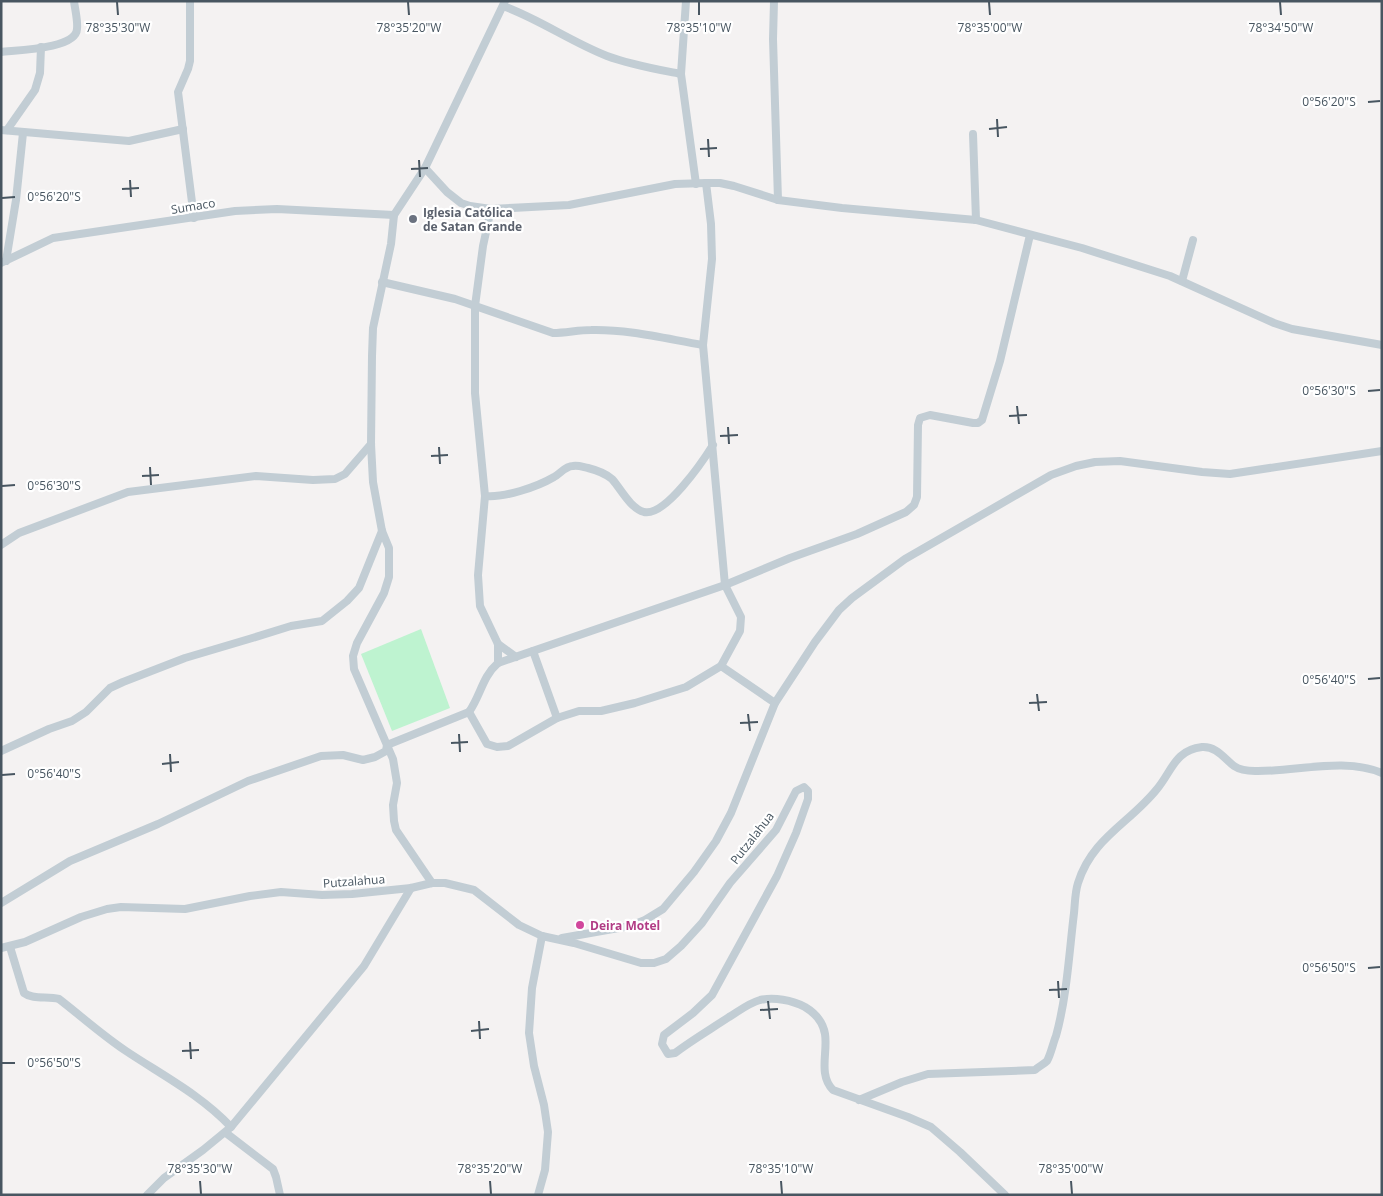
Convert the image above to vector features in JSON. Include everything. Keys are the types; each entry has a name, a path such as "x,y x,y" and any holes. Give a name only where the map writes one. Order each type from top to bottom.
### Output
{"street":[{"path":"1,52 40,48 62,43 74,37 78,30 74,1"},
{"path":"190,1 190,61 178,92 194,218"},
{"path":"686,1 682,74 696,184"},
{"path":"774,1 773,39 778,200"},
{"path":"432,883 396,830 394,805 397,782 393,758 354,669 353,656 357,642 384,593 389,577 389,548 382,531 373,482 373,338 382,282 391,244 394,215 425,168 504,4 604,55 633,64 682,74"},
{"path":"40,48 40,73 35,90 4,130 128,141 184,129"},
{"path":"3,262 16,200 23,133"},
{"path":"973,134 976,220"},
{"path":"425,168 447,192 461,202 470,206 491,209 569,205 675,184 720,183 778,200 842,208 976,220 1082,248 1182,281 1274,323 1292,329 1382,345"},
{"path":"469,712 487,744 498,747 508,746 557,718 579,711 601,711 618,707 686,687 721,666 740,632 741,618 725,585 703,346 712,259 711,224 706,183"},
{"name":"Sumaco","path":"3,262 53,238 256,209 361,212 394,215"},
{"path":"491,209 483,246 475,306 475,393 485,496 478,592 480,606 498,644 498,663"},
{"path":"1,903 70,860 158,824 248,781 321,756 343,755 364,760 375,758 386,751 388,745 469,712 478,700 484,679 498,663 725,585 790,558 857,534 906,512 914,505 917,497 918,425 920,418 930,415 973,423 978,423 982,420 1000,361 1030,235"},
{"path":"1182,281 1193,240"},
{"path":"382,282 475,306 553,332 564,333 591,330 625,332 703,346"},
{"path":"1,544 19,533 128,492 256,476 319,481 335,479 345,474 372,444"},
{"path":"485,496 503,496 527,488 547,481 569,466 576,465 597,470 604,474 610,478 637,508 644,512 652,511 668,501 681,489 713,445"},
{"path":"556,939 630,926 645,920 663,909 694,872 720,834 731,813 774,704 815,642 839,610 852,598 905,559 1051,475 1076,466 1095,462 1120,461 1230,474 1382,451"},
{"path":"1,751 49,729 72,721 86,712 110,688 123,682 185,658 291,626 322,621 347,601 359,588 382,531"},
{"path":"498,644 516,657"},
{"path":"533,651 557,718"},
{"path":"721,666 774,704"},
{"path":"859,1100 902,1082 928,1074 1035,1070 1047,1060 1063,1010 1077,884 1090,858 1108,835 1131,816 1157,789 1173,764 1182,754 1192,749 1205,747 1219,752 1234,766 1244,770 1265,771 1351,765 1369,768 1382,774"},
{"name":"Putzalahua","path":"1,948 25,942 81,917 107,909 121,907 185,908 281,892 322,895 352,894 411,888 432,883 445,883 474,890 520,925 542,936 590,947 641,963 654,963 666,959 702,923 730,883 776,830 796,791 805,787 808,793 808,800 777,876 712,995 693,1013 664,1035 662,1044 668,1054 675,1054 745,1007 758,1001 770,999 792,1002 807,1009 816,1016 823,1026 825,1036 825,1073 833,1090 908,1117 931,1128 960,1152 1005,1195"},
{"path":"147,1195 164,1178 229,1130 364,966 411,888"},
{"path":"538,1195 545,1170 548,1132 544,1105 534,1066 530,1033 532,988 542,936"},
{"path":"10,946 24,993 28,996 59,999 124,1050 192,1092 216,1111 229,1130 273,1170 280,1195"}],"green space":[{"path":"421,629 450,708 392,731 361,654"}],"place":[{"name":"Iglesia Católica de Satan Grande","path":"413,219"},
{"name":"Deira Motel","path":"580,925"}]}
